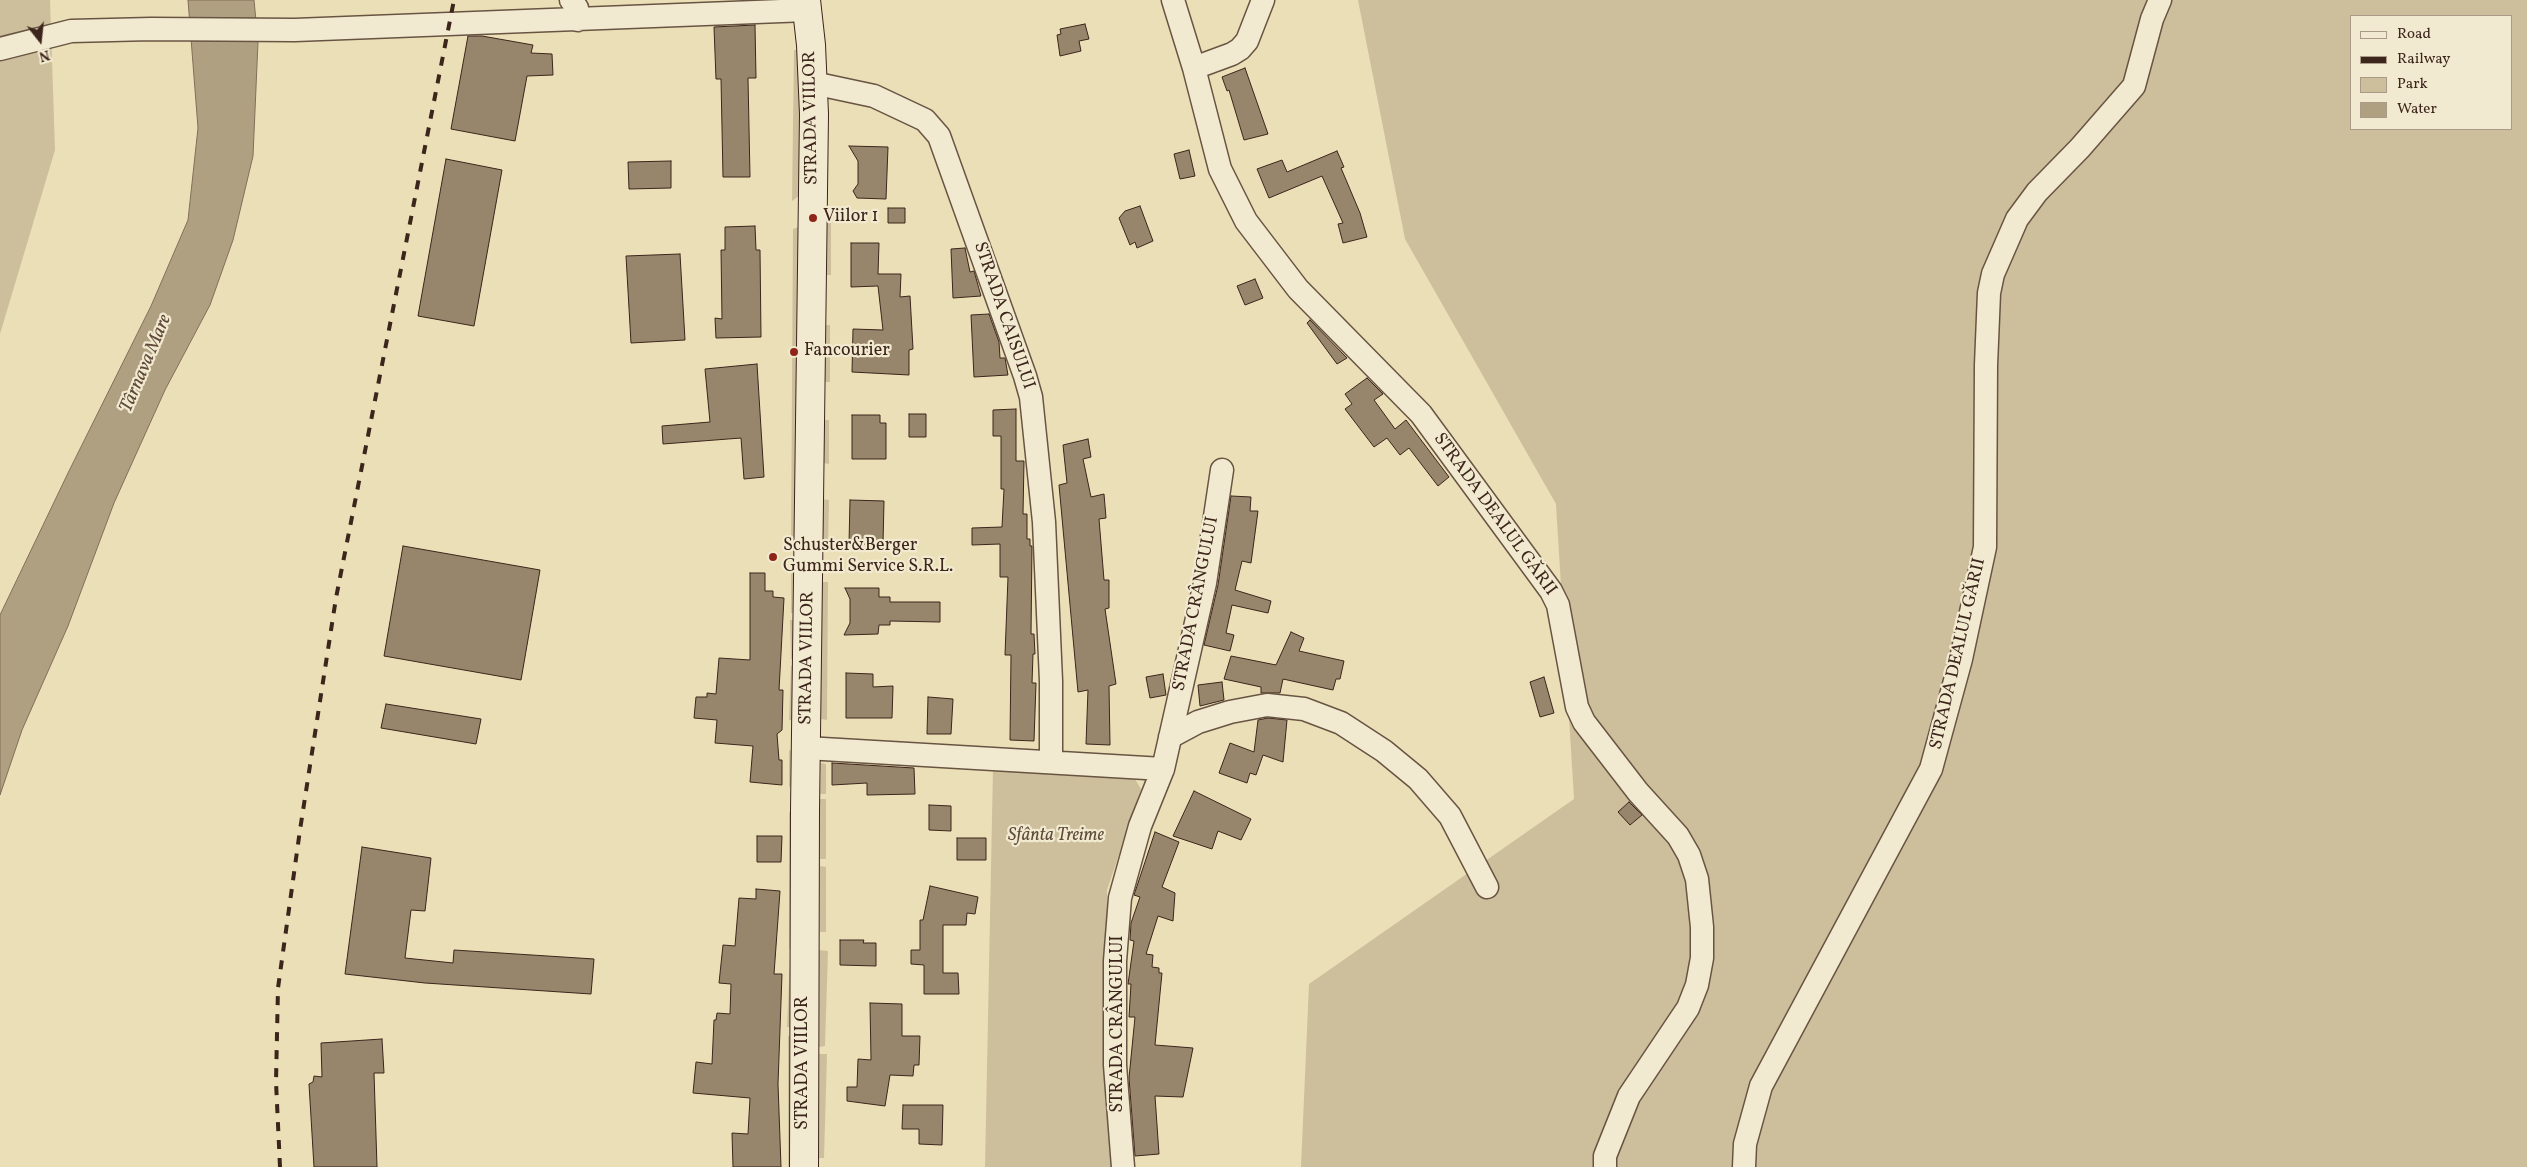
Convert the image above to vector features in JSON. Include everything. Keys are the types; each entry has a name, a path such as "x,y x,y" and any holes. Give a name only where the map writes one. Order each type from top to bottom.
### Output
{"street":[{"name":"STRADA DEALUL GĂRII","path":"1173,0 1194,68 1220,169 1246,221 1298,289 1421,414 1551,591 1558,605 1577,706 1584,722 1638,792 1678,836 1689,855 1697,879 1702,927 1702,958 1697,985 1688,1008 1629,1096 1605,1156 1604,1167"},
{"path":"1194,68 1232,54 1240,49 1247,40 1263,0"},
{"name":"STRADA DEALUL GĂRII","path":"1744,1167 1745,1144 1761,1086 1931,769 1961,659 1985,547 1986,364 1989,293 1993,274 2017,219 2037,192 2080,148 2134,86 2152,19 2160,0"},
{"path":"0,49 71,31 151,28 295,30 574,10 806,5"},
{"name":"STRADA VIILOR","path":"804,1167 806,748 814,83 806,5"},
{"name":"STRADA CAISULUI","path":"814,83 874,96 925,120 940,136 1026,376 1031,397 1044,522 1051,681 1051,762"},
{"name":"STRADA CRÂNGULUI","path":"1123,1167 1115,1056 1115,961 1120,898 1140,826 1163,768 1205,583 1222,470"},
{"path":"1170,737 1198,722 1222,714 1266,705 1304,709 1341,723 1384,751 1418,779 1450,816 1487,887"},
{"path":"806,748 1163,768"}],"green space":[{"path":"0,0 50,0 55,150 0,334"},
{"path":"1358,0 2527,0 2527,1167 1301,1167 1309,984 1574,799 1556,504 1405,239"},
{"path":"794,50 801,50 803,193 792,201"},
{"path":"824,212 831,213 831,275 824,275"},
{"path":"801,226 798,534 791,540 793,229"},
{"path":"823,325 830,325 830,382 823,382"},
{"path":"823,420 829,420 829,464 823,463"},
{"path":"822,499 829,500 828,548 822,547"},
{"path":"791,569 800,569 800,613 791,613"},
{"path":"821,582 828,582 827,720 821,719"},
{"path":"790,620 800,620 800,659 791,659"},
{"path":"800,665 800,721 789,720 791,666"},
{"path":"789,750 800,752 800,771 789,788"},
{"path":"821,763 826,764 826,794 820,794"},
{"name":"Sfânta Treime","path":"993,768 1049,770 1135,779 1141,789 1107,890 1110,1062 1119,1167 985,1167"},
{"path":"820,799 826,799 826,859 820,859"},
{"path":"789,812 797,818 801,950 789,949"},
{"path":"820,866 826,867 826,932 820,932"},
{"path":"819,950 828,951 825,1046 819,1047"},
{"path":"790,959 801,959 798,1027 787,1027"},
{"path":"788,1036 798,1037 797,1167 788,1167"},
{"path":"819,1054 827,1054 824,1158 818,1158"}],"water":[{"name":"Târnava Mare","path":"188,0 254,0 258,42 253,156 233,240 210,305 165,390 114,503 68,626 22,730 0,795 0,615 151,306 188,220 198,128"}],"building":[{"path":"1085,24 1089,39 1079,41 1081,51 1060,56 1057,35 1061,34 1060,29"},
{"path":"755,25 756,78 748,78 750,177 723,177 721,79 716,79 714,27"},
{"path":"468,36 482,36 533,45 531,53 552,54 553,75 527,76 515,141 451,129"},
{"path":"1245,68 1268,134 1244,140 1229,90 1227,91 1222,77"},
{"path":"849,146 888,147 886,199 857,198 853,191 858,184 858,161"},
{"path":"1189,150 1195,176 1180,179 1174,154"},
{"path":"1337,151 1344,167 1341,168 1360,213 1367,237 1343,243 1338,224 1343,223 1322,176 1269,198 1257,169 1282,160 1287,172"},
{"path":"446,159 502,170 474,326 418,316"},
{"path":"671,161 671,188 629,189 628,162"},
{"path":"1140,206 1153,241 1137,248 1135,242 1130,245 1119,218 1125,211"},
{"path":"888,208 905,208 905,223 888,223"},
{"path":"755,226 756,250 760,250 761,337 716,338 715,318 722,319 721,250 725,250 725,227"},
{"path":"851,243 879,243 878,274 901,274 900,297 910,296 913,349 909,350 909,375 852,372 853,329 883,330 878,286 851,287"},
{"path":"965,248 970,272 974,271 981,296 953,298 951,249"},
{"path":"680,254 685,340 631,343 626,256"},
{"path":"1255,279 1263,298 1245,305 1237,286"},
{"path":"989,314 999,342 1000,358 1005,358 1008,375 974,377 971,315"},
{"path":"1310,320 1347,358 1337,364 1307,323"},
{"path":"757,364 764,477 744,479 741,438 663,444 662,426 710,422 705,369"},
{"path":"1367,378 1383,394 1374,400 1395,429 1406,420 1449,477 1438,486 1409,448 1400,455 1387,438 1374,447 1345,409 1352,404 1345,394"},
{"path":"1016,409 1016,461 1024,461 1023,514 1027,514 1027,539 1030,539 1030,546 1032,546 1031,634 1034,634 1035,654 1033,654 1032,683 1036,683 1034,741 1010,740 1011,655 1005,655 1008,577 1000,577 1000,544 972,545 972,528 1002,527 1004,489 1001,489 1001,436 993,436 993,410"},
{"path":"909,414 926,414 926,437 909,437"},
{"path":"852,415 880,415 880,423 886,423 886,459 852,459"},
{"path":"1088,439 1091,457 1083,459 1091,497 1104,494 1106,518 1099,519 1104,580 1109,580 1109,608 1105,609 1116,684 1109,686 1110,745 1086,744 1088,690 1078,692 1059,485 1067,483 1063,445"},
{"path":"1231,496 1251,497 1250,511 1258,511 1251,563 1242,561 1235,590 1271,601 1268,613 1232,605 1226,633 1234,635 1230,651 1204,645 1218,585"},
{"path":"850,500 884,501 883,544 849,544"},
{"path":"403,546 540,570 521,680 384,656"},
{"path":"750,573 765,573 765,591 773,591 773,597 784,598 779,690 783,690 782,730 777,734 779,760 782,760 782,785 750,782 753,746 715,743 717,720 694,718 696,697 707,697 707,693 716,694 719,658 750,660"},
{"path":"845,588 879,588 879,597 890,597 890,602 940,602 940,622 890,621 890,625 879,625 878,634 844,635 850,623 850,599"},
{"path":"1291,632 1304,638 1299,651 1344,661 1340,679 1336,679 1333,690 1283,679 1280,693 1261,693 1261,687 1224,679 1231,656 1276,665"},
{"path":"846,673 873,674 873,687 893,686 892,718 846,718"},
{"path":"1163,674 1166,695 1150,698 1146,677"},
{"path":"1544,677 1554,713 1540,717 1530,682"},
{"path":"1222,682 1224,700 1200,706 1198,685"},
{"path":"928,697 953,699 951,734 927,734"},
{"path":"386,704 481,719 476,744 381,728"},
{"path":"1268,718 1287,720 1283,762 1263,755 1256,775 1250,773 1247,783 1219,773 1230,743 1254,752 1258,720"},
{"path":"832,763 914,768 915,794 867,795 867,783 832,785"},
{"path":"1194,791 1251,819 1241,840 1218,831 1212,849 1173,836"},
{"path":"1629,802 1642,815 1630,825 1618,812"},
{"path":"929,805 951,806 951,831 929,830"},
{"path":"1155,832 1179,842 1162,887 1175,893 1173,921 1158,916 1146,954 1153,955 1152,967 1159,968 1159,973 1162,973 1155,1045 1193,1048 1183,1097 1155,1096 1159,1154 1135,1156 1129,1078 1135,1017 1129,1017 1131,984 1128,984 1134,941 1130,940 1131,923 1140,897 1134,895"},
{"path":"757,836 782,836 781,862 757,862"},
{"path":"957,838 986,838 986,860 957,860"},
{"path":"362,847 431,858 425,911 411,910 405,958 453,963 454,950 594,959 591,994 425,983 345,974"},
{"path":"930,886 978,897 975,914 967,913 966,925 943,925 943,973 958,973 959,994 924,994 924,965 911,964 911,950 920,950 920,920 923,920"},
{"path":"756,889 780,891 774,974 782,974 778,1084 781,1167 733,1167 732,1133 748,1134 750,1098 693,1093 696,1062 712,1064 714,1020 716,1020 717,1013 730,1014 731,984 719,983 723,945 735,946 739,898 756,899"},
{"path":"840,940 864,940 863,943 876,943 876,966 840,965"},
{"path":"870,1003 902,1004 902,1036 920,1036 919,1065 914,1065 913,1076 890,1075 885,1106 847,1101 847,1087 857,1087 858,1059 871,1060"},
{"path":"382,1039 384,1073 374,1073 377,1167 314,1167 309,1084 313,1082 314,1076 322,1077 321,1043"},
{"path":"903,1105 943,1105 942,1145 919,1144 919,1129 902,1129"}],"railway":[{"path":"280,1167 276,1082 278,988 300,830 336,598 454,0"}],"place":[{"name":"Viilor 1","path":"813,218"},
{"name":"Fancourier","path":"794,352"},
{"name":"Schuster&Berger Gummi Service S.R.L.","path":"773,557"}]}
